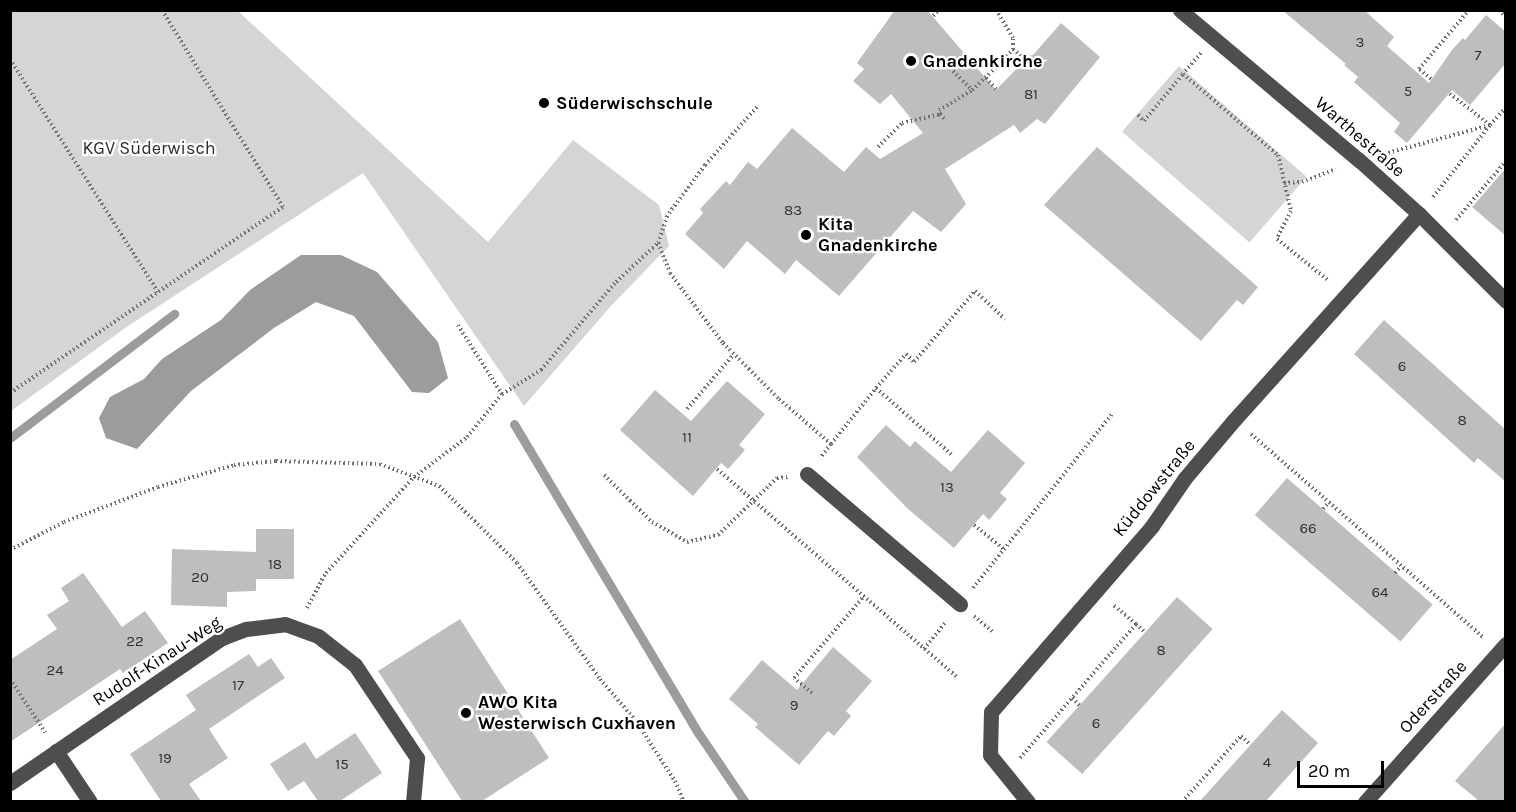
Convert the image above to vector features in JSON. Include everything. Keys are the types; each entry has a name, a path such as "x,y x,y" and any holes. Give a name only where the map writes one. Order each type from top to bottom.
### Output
{"street":[{"name":"Warthestraße","path":"1180,10 1359,160 1442,236 1506,301"},
{"name":"Küddowstraße","path":"1028,801 990,755 991,712 1095,589 1152,526 1185,478 1234,420 1419,214"},
{"path":"807,474 960,604"},
{"name":"Rudolf-Kinau-Weg","path":"10,783 222,638 246,628 285,624 318,636 355,665 417,758 413,801"},
{"name":"Oderstraße","path":"1365,801 1502,648"},
{"path":"56,751 90,801"}],"path":[{"path":"10,393 283,207 162,10"},
{"path":"933,16 939,10"},
{"path":"946,121 939,110 972,90 1013,49 1013,39 996,10"},
{"path":"1431,79 1419,69 1469,10"},
{"path":"1499,10 1506,17"},
{"path":"1013,49 1026,60"},
{"path":"10,59 158,292"},
{"path":"1138,115 1144,121 1194,61"},
{"path":"953,71 972,90"},
{"path":"1183,74 1278,155 1291,211 1277,239 1318,273"},
{"path":"986,78 996,89"},
{"path":"1449,93 1490,125"},
{"path":"297,627 326,573 414,477 466,437 502,394 542,370 616,282 658,243 667,216 692,182 757,107"},
{"path":"1419,214 1506,107"},
{"path":"878,147 902,123 940,114"},
{"path":"1284,183 1302,182 1359,160 1490,125"},
{"path":"1442,236 1506,161"},
{"path":"658,243 670,273 734,354 779,399 831,444"},
{"path":"604,474 652,522 687,542 718,535 777,478 807,474 906,354 914,362 975,291 1005,319"},
{"path":"458,325 502,394"},
{"path":"687,409 734,354"},
{"path":"876,388 952,455"},
{"path":"924,649 1112,414"},
{"path":"1234,420 1401,566 1502,648"},
{"path":"10,550 64,522 158,487 234,465 276,461 380,464 439,486 517,563 600,679 636,721 675,781 684,801"},
{"path":"717,469 957,677"},
{"path":"1323,509 1329,502"},
{"path":"974,525 1004,549"},
{"path":"1395,573 1401,566"},
{"path":"1095,589 1145,632"},
{"path":"812,693 794,678 864,596"},
{"path":"1011,781 1019,759 1136,624"},
{"path":"10,679 56,751"},
{"path":"1072,698 1080,705"},
{"path":"1182,801 1241,736 1251,745"}],"green space":[{"name":"KGV Süderwisch","path":"11,10 238,11 488,242 573,140 659,205 669,246 610,307 524,406 363,173 128,326 11,411"},
{"path":"1179,66 1307,177 1249,243 1122,132"}],"shaded area":[{"path":"301,255 341,255 377,272 438,342 448,378 429,393 412,392 354,316 316,302 274,328 191,391 137,449 106,438 99,418 110,397 144,379 162,359 221,320 250,290"}],"building":[{"path":"895,10 927,10 996,90 1029,56 1033,55 1061,23 1100,57 1045,124 1037,119 1020,133 1014,125 945,169 966,204 941,232 913,211 839,296 796,260 785,274 747,241 724,269 685,234 703,213 700,209 726,181 730,185 748,162 757,169 792,128 844,172 866,147 880,159 923,133 891,94 880,104 853,81 864,69 857,63"},
{"path":"1282,10 1364,10 1394,37 1387,46 1429,83 1452,50 1463,38 1465,40 1486,15 1506,32 1506,63 1470,105 1452,90 1407,143 1394,132 1400,123 1354,82 1358,77 1344,65 1346,64"},
{"path":"1097,147 1258,287 1243,305 1237,300 1201,341 1044,205"},
{"path":"1506,168 1506,236 1472,207"},
{"path":"1384,320 1506,430 1506,482 1478,458 1474,463 1354,354"},
{"path":"727,381 765,414 739,445 745,450 728,469 721,463 693,496 620,430 655,390 691,421"},
{"path":"886,425 910,447 915,441 951,472 988,430 1025,463 1000,493 1007,499 989,520 983,514 954,548 907,508 857,457"},
{"path":"1287,478 1433,605 1401,642 1255,515"},
{"path":"256,529 294,529 294,579 256,579 256,591 227,592 227,607 171,605 172,549 256,552"},
{"path":"83,573 122,627 145,611 168,643 123,673 120,669 10,742 10,660 57,629 47,615 69,601 61,588"},
{"path":"1177,597 1213,629 1082,774 1047,742"},
{"path":"460,619 549,758 482,801 462,801 378,671"},
{"path":"833,647 872,681 846,711 851,716 834,736 828,731 799,765 755,727 758,724 729,699 762,660 797,690"},
{"path":"249,654 258,667 271,658 285,678 209,729 228,758 189,784 201,801 161,801 130,754 196,710 186,695"},
{"path":"1282,710 1318,743 1266,801 1200,801"},
{"path":"1506,723 1506,801 1479,801 1455,781"},
{"path":"355,733 382,773 340,801 318,801 304,781 288,791 270,764 305,742 316,759"}],"waterway":[{"path":"10,438 174,314"},
{"path":"514,424 699,734 745,802"}],"place":[{"name":"Gnadenkirche","path":"911,61"},
{"name":"Süderwischschule","path":"544,103"},
{"name":"Kita Gnadenkirche","path":"806,235"},
{"name":"AWO Kita Westerwisch Cuxhaven","path":"466,713"}]}
